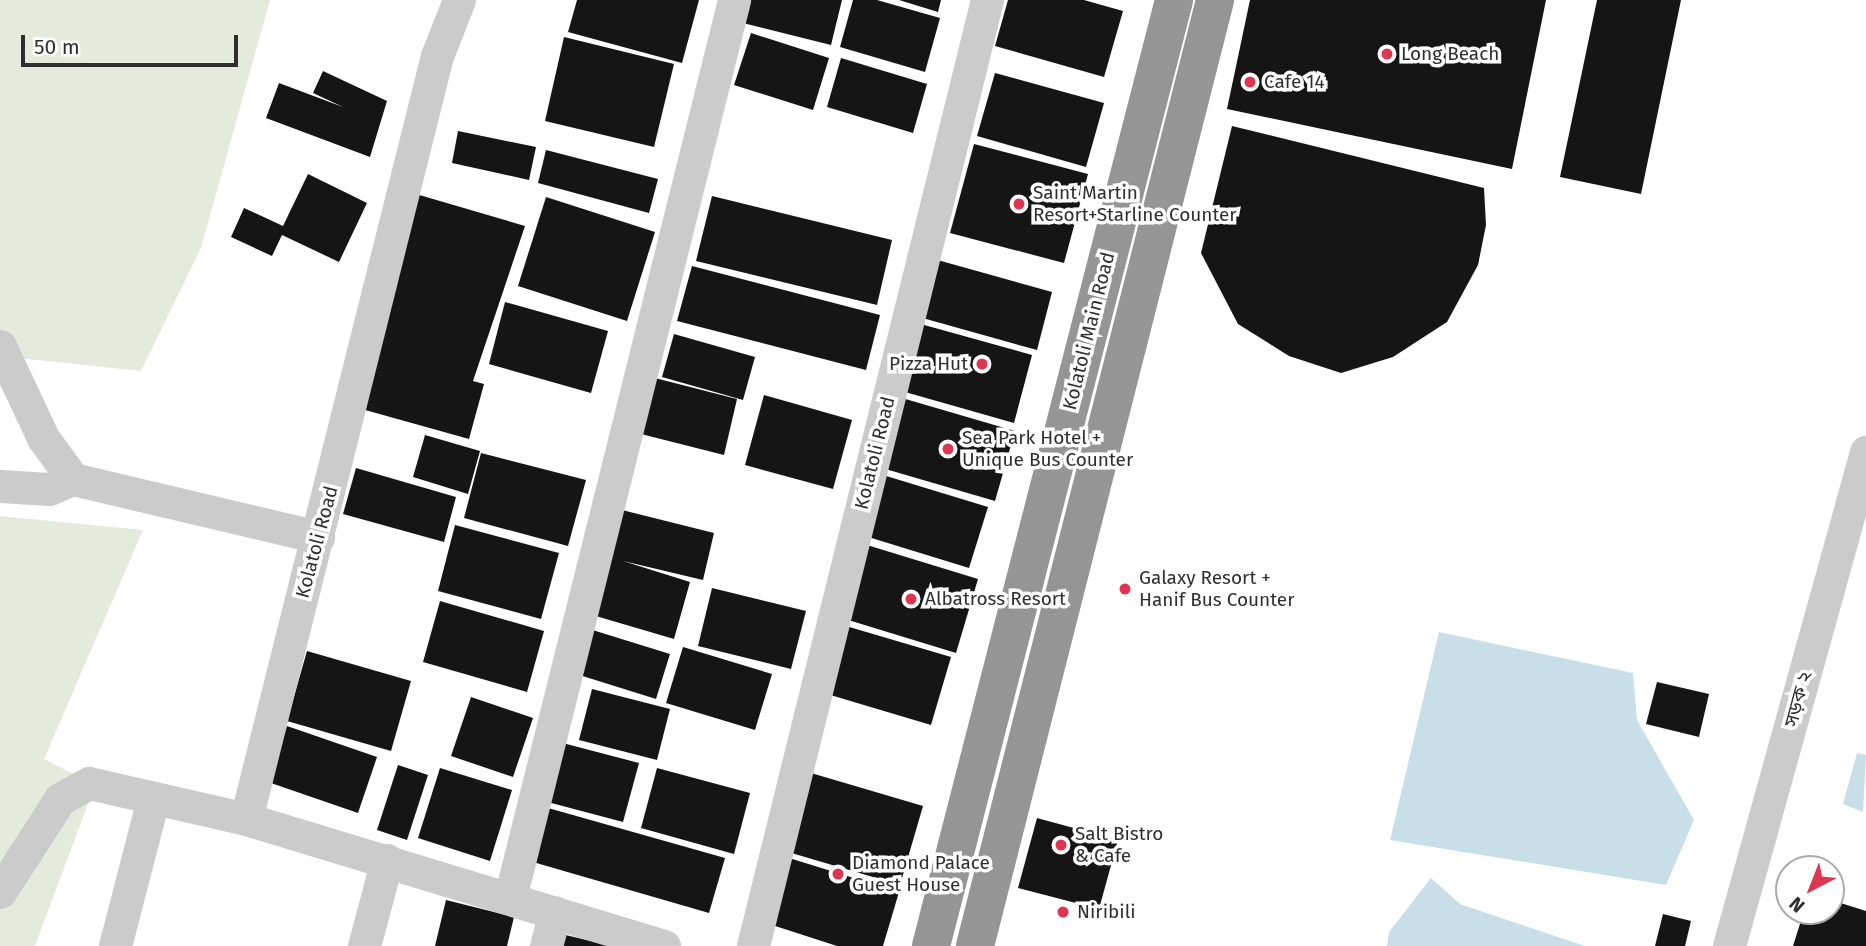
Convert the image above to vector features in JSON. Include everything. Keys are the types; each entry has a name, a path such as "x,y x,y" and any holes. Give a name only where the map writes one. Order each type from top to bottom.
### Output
{"highway":[{"name":"Kolatoli Main Road","path":"931,946 1174,0"},
{"name":"Kolatoli Main Road","path":"975,946 1215,0"}],"street":[{"name":"Kolatoli Road","path":"246,819 437,55 459,0"},
{"path":"510,898 734,0"},
{"name":"Kolatoli Road","path":"753,946 987,0"},
{"path":"0,346 43,438 73,479"},
{"name":"সড়ক ২","path":"1729,946 1866,452"},
{"path":"0,486 49,489 73,479 318,537"},
{"path":"0,892 60,799 89,783 246,819 664,946"},
{"path":"115,946 153,799"},
{"path":"364,946 387,860"},
{"path":"546,946 555,912"}],"green space":[{"path":"0,0 270,0 201,248 141,371 9,357 0,336"},
{"path":"0,516 143,530 44,759 95,785 35,946 0,946"}],"water":[{"path":"1439,632 1633,673 1637,720 1694,820 1666,885 1390,840"},
{"path":"1857,753 1866,755 1863,812 1843,804"},
{"path":"1431,878 1460,904 1585,946 1387,946 1389,932"}],"building":[{"path":"577,0 699,0 682,63 568,32"},
{"path":"748,0 842,0 831,45 743,23"},
{"path":"853,0 877,0 940,18 925,72 840,47"},
{"path":"899,0 941,0 938,12"},
{"path":"1008,0 1084,0 1123,11 1104,77 995,46"},
{"name":"Long Beach","path":"1250,0 1546,0 1512,169 1227,109"},
{"path":"1597,0 1681,0 1641,194 1560,177"},
{"path":"751,33 829,58 813,110 734,85"},
{"path":"564,37 674,64 654,147 545,121"},
{"path":"841,58 927,84 913,133 827,107"},
{"path":"323,71 387,101 370,157 266,118 279,83 343,107 313,93"},
{"path":"995,73 1104,103 1086,167 977,136"},
{"path":"1232,126 1484,188 1486,225 1478,265 1447,322 1393,357 1341,373 1289,356 1238,324 1201,253"},
{"path":"458,131 536,147 529,180 452,163"},
{"name":"Saint Martin Resort+Starline Counter","path":"974,144 1088,174 1064,263 950,233"},
{"path":"546,150 658,179 649,213 538,183"},
{"path":"308,174 367,203 339,262 282,235 272,256 231,237 244,208 283,226"},
{"path":"416,194 525,226 473,381 484,384 469,439 358,408"},
{"path":"712,196 892,240 877,305 696,261"},
{"path":"546,197 655,232 627,321 518,286"},
{"path":"934,259 1052,292 1037,350 919,317"},
{"path":"692,266 880,315 866,370 677,321"},
{"path":"505,302 608,331 591,393 489,364"},
{"path":"917,323 1032,355 1014,423 898,390"},
{"path":"674,334 755,357 743,400 662,377"},
{"path":"651,377 737,399 724,455 637,433"},
{"path":"764,395 852,420 833,489 745,465"},
{"name":"Sea Park Hotel + Unique Bus Counter","path":"902,398 1015,431 995,501 882,468"},
{"path":"425,435 480,451 468,494 413,477"},
{"path":"481,453 586,480 568,546 464,518"},
{"path":"356,468 456,497 444,542 343,514"},
{"path":"883,475 988,507 969,568 865,536"},
{"path":"622,510 714,533 703,580 623,561 690,582 674,639 589,614"},
{"path":"455,525 559,553 541,619 438,591"},
{"name":"Albatross Resort","path":"867,545 978,579 956,653 845,619"},
{"path":"712,588 806,611 791,669 698,646"},
{"path":"440,601 544,631 527,692 423,662"},
{"path":"846,626 951,657 931,725 827,694"},
{"path":"586,628 670,654 656,699 573,673"},
{"path":"683,647 772,674 755,730 666,703"},
{"path":"307,651 411,681 391,751 287,721"},
{"path":"1657,682 1709,694 1699,737 1646,724"},
{"path":"592,689 670,709 657,760 579,740"},
{"path":"471,697 533,718 513,777 451,756"},
{"path":"287,726 377,757 358,813 268,782"},
{"path":"555,741 639,763 623,822 540,800"},
{"path":"398,765 428,775 407,840 377,830"},
{"path":"440,768 512,790 490,861 418,838"},
{"path":"657,768 750,793 734,854 641,828"},
{"path":"811,773 923,806 900,885 788,852"},
{"path":"541,806 725,858 709,913 526,860"},
{"path":"1037,818 1118,840 1099,909 1018,888"},
{"path":"789,858 899,892 883,946 837,946 769,924"},
{"path":"446,900 514,917 507,946 435,946"},
{"path":"1845,904 1866,911 1866,946 1793,946 1800,925 1845,925"},
{"path":"1663,914 1691,921 1685,946 1655,946"},
{"path":"557,933 608,945 608,946 556,946"}],"place":[{"name":"Long Beach","path":"1387,54"},
{"name":"Cafe 14","path":"1250,82"},
{"name":"Saint Martin Resort+Starline Counter","path":"1019,204"},
{"name":"Pizza Hut","path":"982,364"},
{"name":"Sea Park Hotel + Unique Bus Counter","path":"948,449"},
{"name":"Galaxy Resort + Hanif Bus Counter","path":"1125,589"},
{"name":"Albatross Resort","path":"911,599"},
{"name":"Salt Bistro & Cafe","path":"1061,845"},
{"name":"Diamond Palace Guest House","path":"838,874"},
{"name":"Niribili","path":"1063,912"}]}
